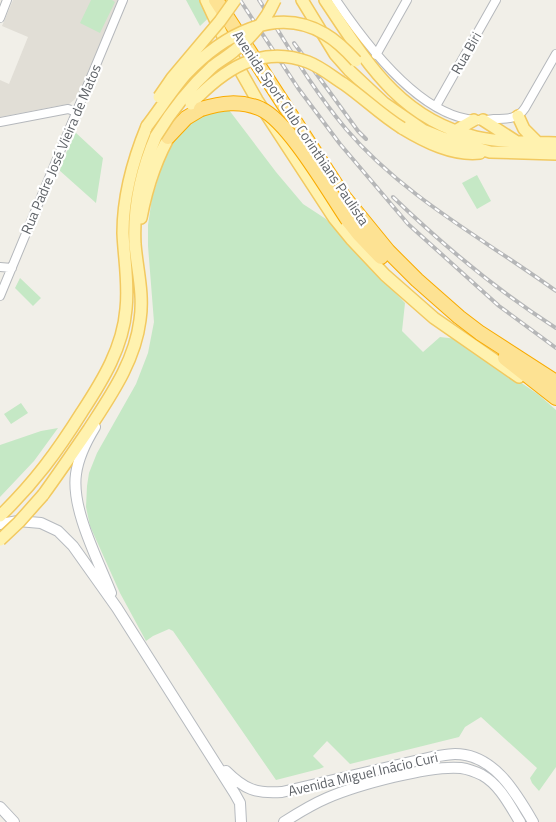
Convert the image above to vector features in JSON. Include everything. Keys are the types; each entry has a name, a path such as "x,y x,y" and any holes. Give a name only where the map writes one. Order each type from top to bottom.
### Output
{"highway":[{"name":"Avenida Sport Club Corinthians Paulista","path":"216,0 309,145 366,226 402,266 458,317 556,382"},
{"name":"Avenida Sport Club Corinthians Paulista","path":"226,0 358,200 393,244 422,274 466,312 556,372"},
{"path":"162,137 186,118 196,106 234,103 267,113 280,124 294,142 359,234 406,280 458,317"},
{"path":"480,333 503,356 556,398"}],"main road":[{"name":"Avenida Sport Club Corinthians Paulista","path":"206,0 232,56 257,100 334,218 352,240 385,275 434,318 556,404"},
{"path":"0,516 49,463 90,400 114,356 122,333 126,310 125,197 136,155 159,98 172,78 220,21 235,0"},
{"path":"0,540 20,522 84,442 126,369 138,331 142,294 136,259 135,209 138,188 143,170 162,137 174,107 213,66 253,34 264,21 275,0"},
{"path":"302,0 335,54 363,84 384,102 422,130 490,152"},
{"path":"325,0 384,81 398,97 442,126 477,137 517,142 556,143"},
{"path":"147,126 186,74 217,47 253,27 272,22 314,28 332,38 376,78 384,81"},
{"path":"196,106 214,82 235,67 256,58 285,56 310,63 345,84 402,128 442,148 470,154 490,152 556,154"},
{"path":"518,116 524,129 537,142"},
{"path":"455,131 479,120 517,142"}],"street":[{"path":"0,18 8,0"},
{"path":"336,0 376,55 405,83 436,106 453,114 479,120 518,116 525,108 556,54"},
{"path":"376,55 406,0"},
{"name":"Rua Biri","path":"436,106 496,0"},
{"name":"Rua Padre José Vieira de Matos","path":"0,296 122,1"},
{"path":"0,122 68,109 77,112"},
{"path":"0,267 12,268"},
{"path":"84,442 76,474 78,505 117,608"},
{"path":"0,524 12,521 41,523 58,531 74,546 117,608 235,794 240,804 241,822"},
{"name":"Avenida Miguel Inácio Curi","path":"208,751 235,779 246,787 258,792 268,793 306,787 432,756 456,754 470,757 482,762 503,777 533,822"},
{"name":"Avenida Miguel Inácio Curi","path":"284,822 327,798 360,786 438,769 462,768 481,774 490,780 500,791 520,822"},
{"path":"0,806 14,822"}],"shaded area":[{"path":"13,0 119,0 81,91 69,104 0,117 0,80 9,84 28,37 2,26"}],"green space":[{"path":"91,0 112,0 115,2 100,33 80,23"},
{"path":"186,0 211,0 217,10 200,26"},
{"path":"229,110 303,204 326,219 405,303 402,331 423,352 440,337 457,339 539,395 556,410 556,767 539,791 530,778 537,768 481,717 465,727 459,737 350,764 327,741 313,756 324,767 276,780 173,631 169,629 146,641 120,593 90,526 86,507 87,486 89,473 97,453 136,384 148,353 154,322 148,225 152,198 159,176 160,156 195,115"},
{"path":"75,132 103,158 96,203 59,170"},
{"path":"477,175 491,201 477,209 462,183"},
{"path":"20,278 41,298 33,306 15,288"},
{"path":"21,403 28,413 11,424 4,414"},
{"path":"58,428 34,461 0,497 0,445 41,431"}],"railway":[{"path":"240,0 298,88 340,144 408,224 499,306 556,348"},
{"path":"259,0 322,98 346,129 369,153 393,176 446,216 556,291"},
{"path":"294,43 358,131 366,139"},
{"path":"393,197 471,267 556,328"}]}
